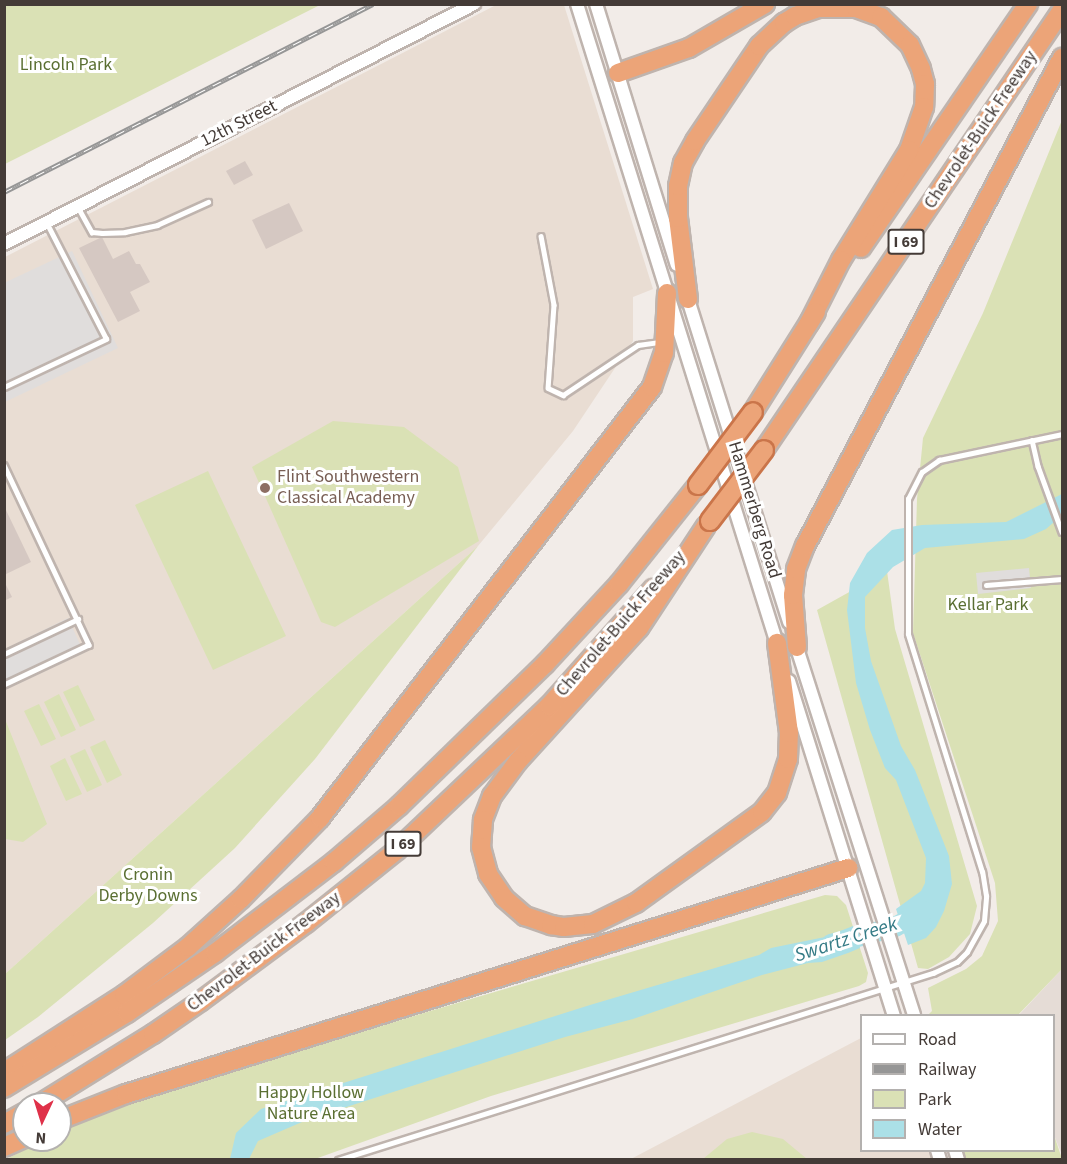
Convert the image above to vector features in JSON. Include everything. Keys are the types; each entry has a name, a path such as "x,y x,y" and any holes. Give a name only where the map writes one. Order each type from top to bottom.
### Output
{"highway":[{"path":"618,73 689,48 765,4"},
{"name":"Chevrolet-Buick Freeway","path":"4,1088 127,1013 215,954 329,866 399,806 545,664 619,584 753,412 809,323 1028,4"},
{"path":"688,298 677,200 680,175 691,147 753,54 784,23 795,15 818,8 856,8 881,17 910,45 921,69 924,84 924,107 909,150 841,260 809,323"},
{"name":"Chevrolet-Buick Freeway","path":"59,1092 153,1034 306,923 397,850 549,706 608,641 708,523 764,450 1062,10"},
{"path":"797,647 793,595 796,569 806,546 1062,58"},
{"path":"4,1072 124,995 188,947 248,893 320,818 645,398 658,376 666,341 667,293"},
{"path":"708,523 639,628 518,761 492,796 483,820 481,847 488,874 504,898 525,916 551,926 592,924 636,903 762,812 783,782 788,759 789,734 777,643"},
{"path":"72,1115 126,1094 848,868"}],"street":[{"name":"12th Street","path":"4,244 474,4"},
{"name":"Hammerberg Road","path":"577,4 893,1014"},
{"name":"Hammerberg Road","path":"596,4 913,1014"},
{"path":"606,96 609,82 618,73"},
{"path":"848,868 856,859 860,846"}],"lane":[{"path":"78,207 92,232 102,233 125,232 156,225 208,202"},
{"path":"4,387 106,339 47,223"},
{"path":"541,236 554,305 548,388 563,395 638,345 666,341"},
{"path":"338,1160 903,983 957,962 967,952 980,933 986,908 982,872 908,634 906,562 911,490 930,465 950,456 1062,434"},
{"path":"1032,440 1048,494 1062,530"},
{"path":"4,465 89,645 4,685"},
{"path":"986,585 1062,579"},
{"path":"4,654 78,619"}],"shaded area":[{"name":"Flint Southwestern Classical Academy","path":"496,5 564,5 653,289 633,297 633,341 573,431 478,546 5,974 5,257"},
{"path":"72,251 118,348 5,402 4,283"},
{"path":"1029,568 1031,588 978,594 976,573"},
{"path":"68,618 84,653 5,690 5,649"},
{"path":"1062,969 1062,1155 1055,1138 1055,1014 1020,1014"},
{"path":"860,1039 860,1152 930,1152 933,1159 629,1160"}],"green space":[{"name":"Lincoln Park","path":"5,4 320,4 320,5 5,164"},
{"name":"Kellar Park","path":"1062,120 1062,969 1019,1014 929,1014 932,1011 928,988 966,969 982,956 998,921 995,883 913,633 917,499 923,438 983,313"},
{"path":"333,421 404,427 458,467 479,541 335,627 321,622 252,467"},
{"path":"208,471 286,636 213,670 135,505"},
{"name":"Cronin Derby Downs","path":"478,546 315,759 235,848 153,923 38,1017 5,1040 5,974"},
{"path":"887,571 895,629 977,906 970,934 949,957 928,969 918,968 817,610"},
{"path":"78,685 95,720 80,727 63,692"},
{"path":"59,694 76,730 61,737 44,702"},
{"path":"39,704 56,739 41,746 24,711"},
{"path":"5,719 47,824 23,842 5,839"},
{"path":"105,740 122,775 107,783 90,747"},
{"path":"85,749 102,785 87,792 70,756"},
{"path":"65,758 82,794 66,801 50,766"},
{"name":"Happy Hollow Nature Area","path":"825,895 837,896 846,905 868,973 866,982 859,986 491,1096 315,1159 5,1160 20,1152 72,1152 72,1126 108,1110 430,1011"},
{"path":"752,1132 783,1139 807,1159 703,1159 727,1139"},
{"path":"1055,1138 1062,1159 965,1159 962,1152 1055,1152"}],"water":[{"path":"1062,494 1062,515 1046,529 1024,539 925,548 893,567 865,597 865,628 871,661 901,746 915,770 949,856 952,884 944,911 936,927 926,938 908,945 896,909 921,891 925,883 926,858 896,780 885,768 870,730 856,683 847,610 850,583 867,553 892,530 922,525 1006,522"},
{"path":"853,926 860,948 848,953 822,962 808,963 762,975 633,1019 565,1037 309,1119 258,1141 249,1159 230,1159 236,1133 261,1109 590,1005 759,955 771,948 825,937"}],"building":[{"path":"245,161 253,175 234,185 226,171"},
{"path":"289,203 303,231 266,249 252,220"},
{"path":"102,237 113,259 129,251 136,264 140,264 150,282 130,292 140,311 118,322 79,248"},
{"path":"4,506 31,562 4,575"},
{"path":"4,581 12,597 4,601"}],"waterway":[{"name":"Swartz Creek","path":"831,944 895,927 924,911"}],"railway":[{"path":"4,192 373,4"}],"place":[{"name":"Flint Southwestern Classical Academy","path":"265,488"}]}
